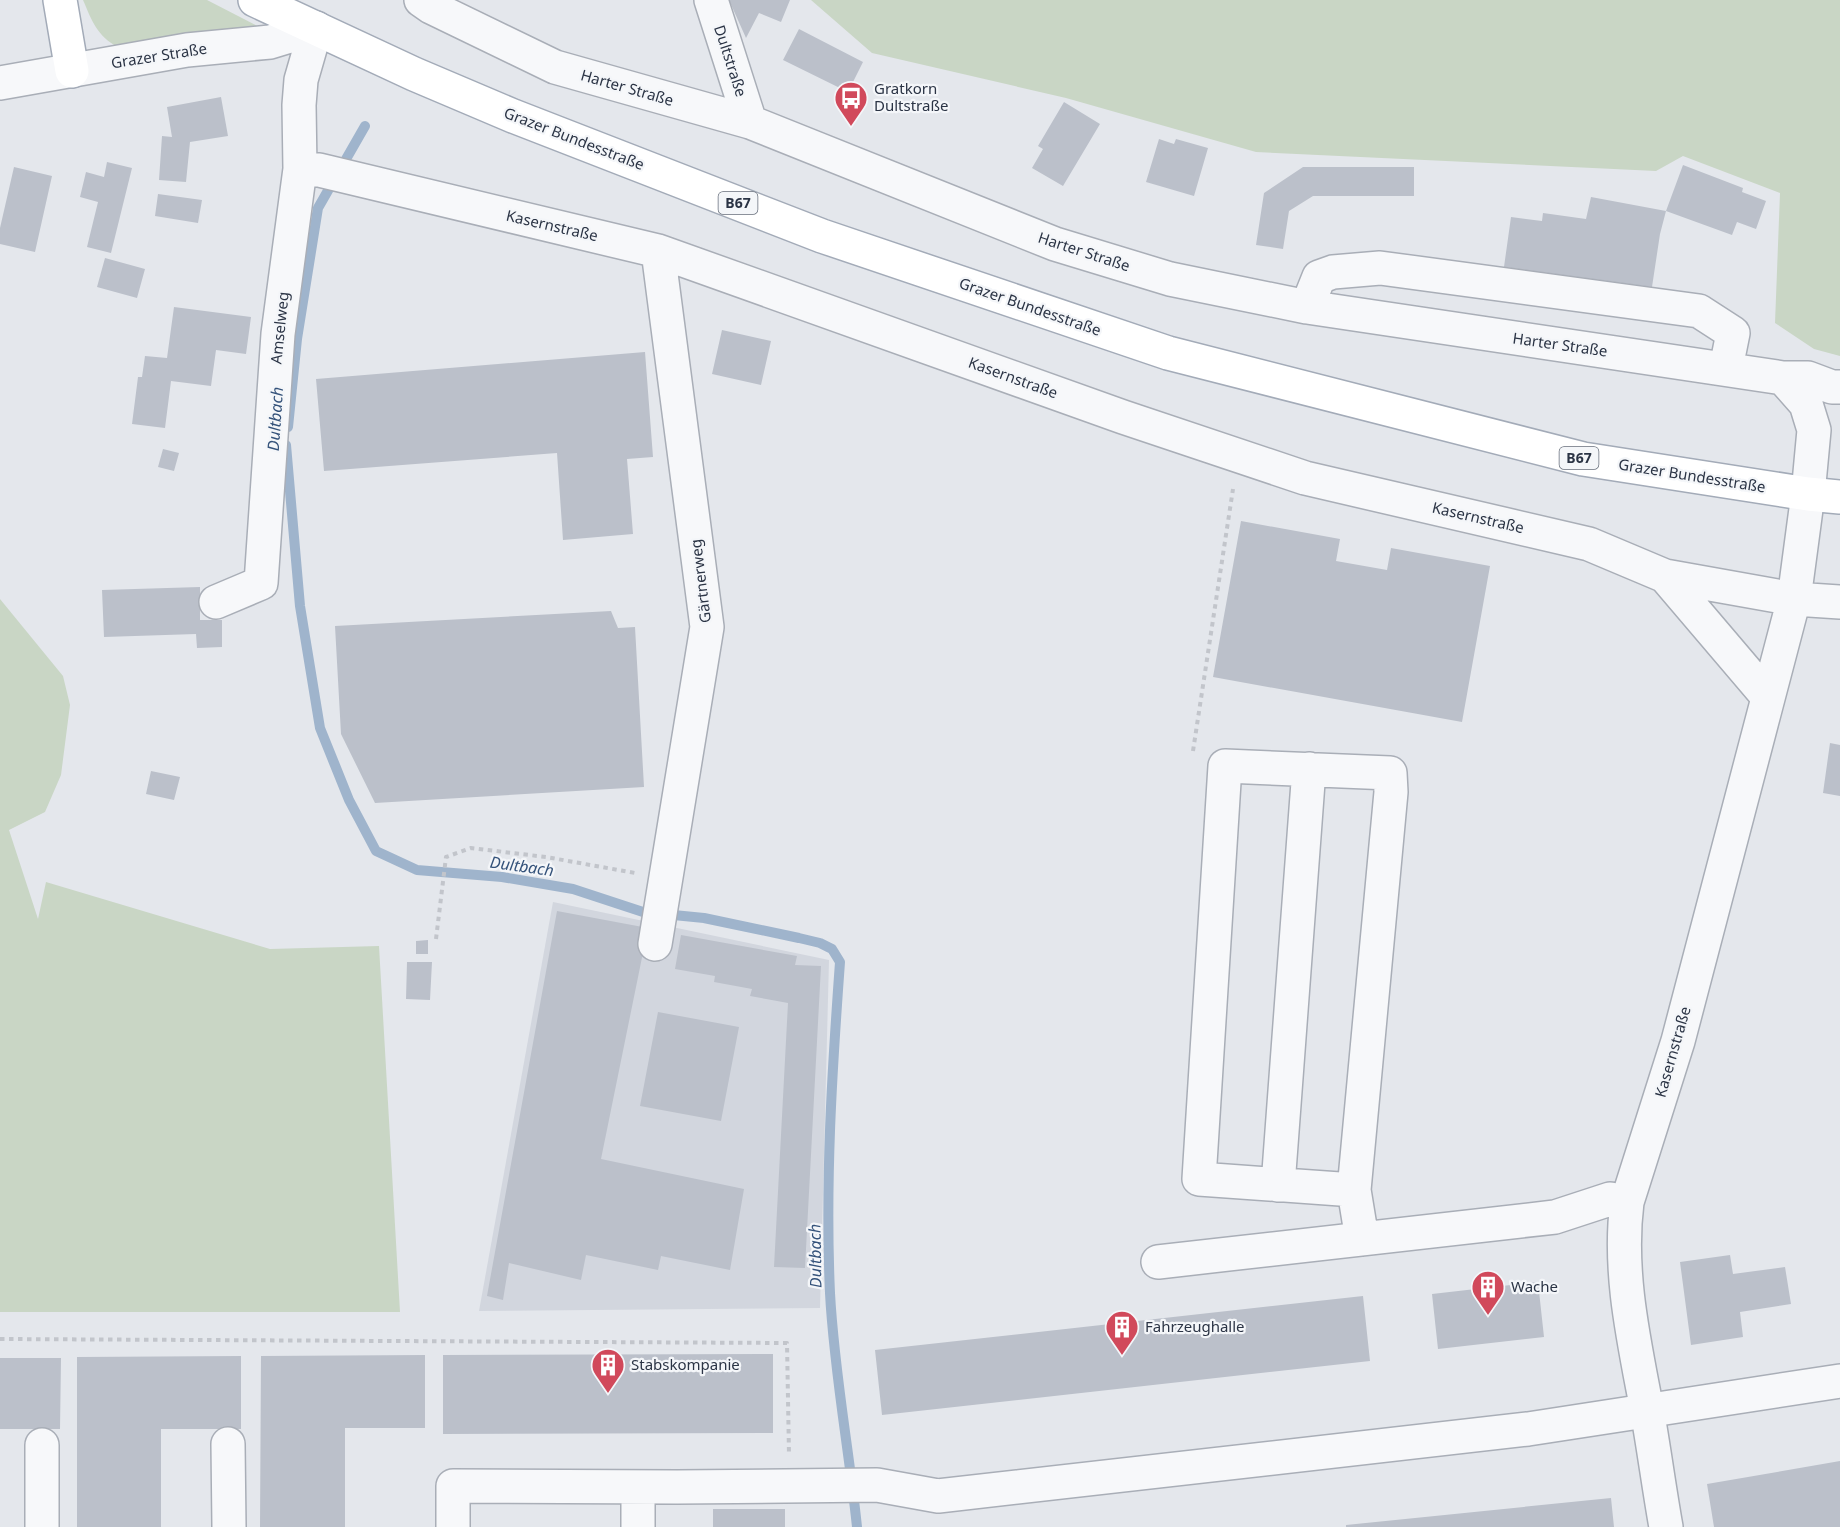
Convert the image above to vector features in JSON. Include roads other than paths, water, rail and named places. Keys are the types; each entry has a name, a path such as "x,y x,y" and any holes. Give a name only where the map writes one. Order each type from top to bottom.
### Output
{"main road":[{"path":"60,0 72,71"},
{"name":"Grazer Bundesstraße","path":"255,0 414,74 513,116 822,236 1168,353 1583,459 1824,495"}],"street":[{"name":"Harter Straße","path":"422,0 431,7 555,68 750,122 1055,244 1170,279 1307,307 1783,378 1808,378 1837,390"},
{"name":"Dultstraße","path":"711,0 750,122"},
{"name":"Grazer Straße","path":"0,83 187,50 270,42 316,28"},
{"name":"Amselweg","path":"216,602 261,583 278,334 309,170 298,105 301,80 316,28"},
{"name":"Kasernstraße","path":"309,170 362,180 658,251 1123,417 1305,478 1589,544 1665,576 1794,599"},
{"name":"Gärtnerweg","path":"658,251 707,627 660,915"},
{"path":"1307,307 1319,277 1333,272 1380,268 1699,311 1733,333 1726,368"},
{"path":"1783,378 1806,404 1814,430 1824,495"},
{"path":"1824,495 1840,478"},
{"name":"Kasernstraße","path":"1666,1527 1631,1329 1625,1261 1627,1202 1678,1041 1794,599 1824,495"},
{"name":"Kasernstraße","path":"1665,576 1768,697"},
{"path":"1794,599 1840,603"},
{"path":"1354,1190 1199,1179 1226,766 1390,773 1391,792 1354,1190 1362,1239"},
{"path":"1278,1185 1309,770"},
{"path":"1158,1262 1555,1218 1610,1199 1627,1202"},
{"path":"453,1527 453,1486 877,1485 938,1496 1528,1429 1840,1381"},
{"path":"228,1444 229,1527"},
{"path":"42,1446 42,1527"},
{"path":"638,1487 638,1527"}],"waterway":[{"name":"Dultbach","path":"288,427 297,339 318,208 365,126"},
{"name":"Dultbach","path":"286,445 300,606 320,728 349,800 376,851 417,870 502,877 573,889 643,912 704,918 820,943 832,949 840,962 830,1127 828,1210 830,1293 857,1527"}],"place":[{"name":"Gratkorn Dultstraße","path":"851,127"},
{"name":"Wache","path":"1488,1316"},
{"name":"Fahrzeughalle","path":"1122,1356"},
{"name":"Stabskompanie","path":"608,1394"}]}
